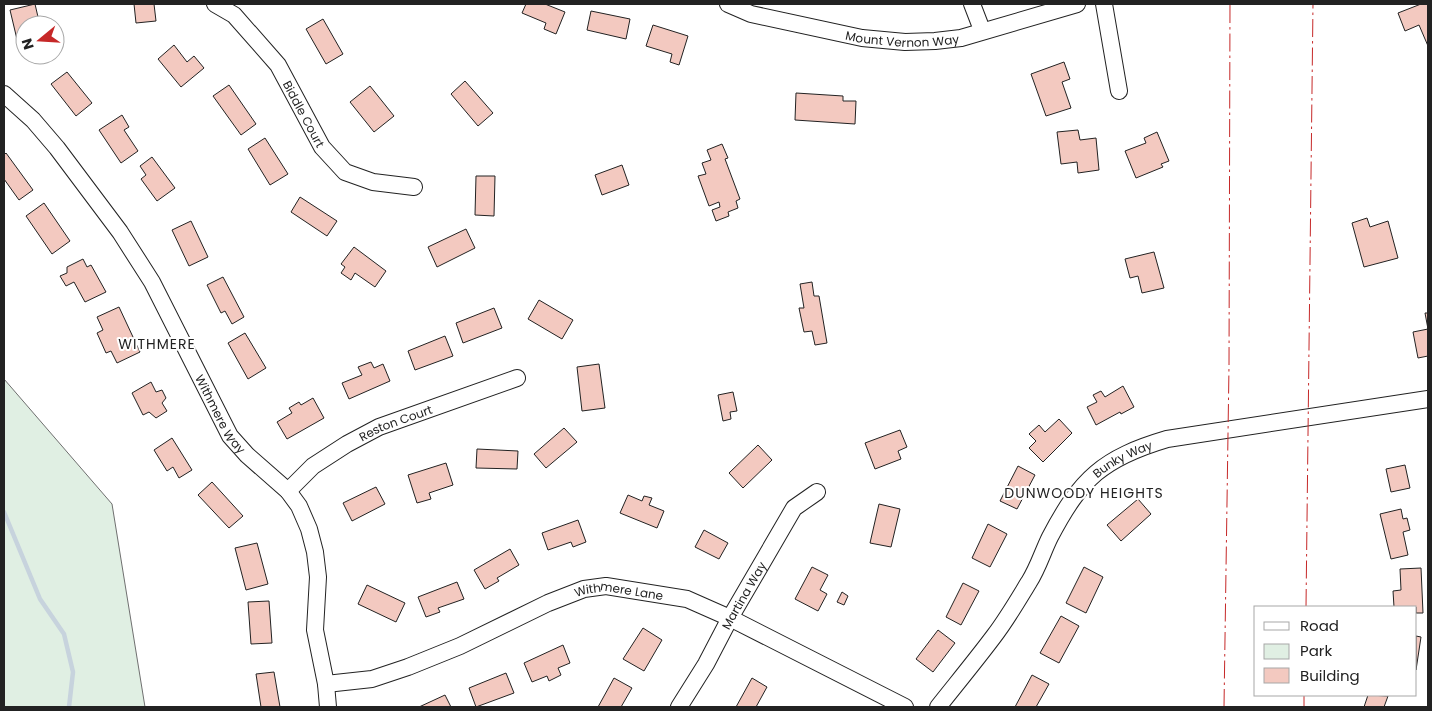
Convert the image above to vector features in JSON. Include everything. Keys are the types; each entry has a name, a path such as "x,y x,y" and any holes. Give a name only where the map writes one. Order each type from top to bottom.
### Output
{"street":[{"name":"Biddle Court","path":"215,4 234,15 278,65 322,147 345,172 373,182 414,187"},
{"name":"Mount Vernon Way","path":"728,4 752,14 862,38 904,42 961,38 982,30 1076,4"},
{"path":"972,4 982,30"},
{"path":"1104,4 1119,91"},
{"name":"Withmere Way","path":"4,94 39,127 120,232 152,282 230,436 288,491 299,506 309,529 315,552 318,577 315,630 326,684 328,707"},
{"name":"Reston Court","path":"288,491 313,466 347,444 379,427 517,378"},
{"name":"Bunky Way","path":"938,707 1011,611 1031,579 1049,538 1066,508 1086,482 1102,466 1119,456 1145,445 1167,439 1428,399"},
{"name":"Martina Way","path":"679,707 706,664 730,618 794,508 817,492"},
{"name":"Withmere Lane","path":"326,684 372,679 408,667 460,646 548,603 584,589 606,586 687,599 730,618 905,707"}],"green space":[{"path":"4,379 112,504 145,707 4,707"}],"building":[{"path":"35,4 38,15 15,15 15,31 10,10"},
{"path":"134,4 154,4 156,21 136,23"},
{"path":"526,4 545,4 565,12 556,34 544,29 546,23 522,13"},
{"path":"1421,4 1428,4 1428,46 1419,25 1405,31 1398,13"},
{"path":"591,11 630,19 626,39 587,30"},
{"path":"323,19 343,54 326,64 306,29"},
{"path":"653,25 688,36 679,65 670,62 672,54 646,46"},
{"path":"174,45 187,62 194,56 204,68 181,87 158,59"},
{"path":"1064,62 1070,79 1062,82 1071,108 1046,116 1031,74"},
{"path":"67,72 92,103 76,116 51,84"},
{"path":"465,81 493,113 478,126 451,94"},
{"path":"229,85 256,124 241,135 213,96"},
{"path":"370,86 394,116 374,132 350,102"},
{"path":"796,93 843,96 843,101 856,101 855,124 795,120"},
{"path":"122,115 129,127 124,130 138,151 121,163 99,130"},
{"path":"1078,130 1080,140 1096,138 1099,170 1078,173 1077,162 1061,164 1057,132"},
{"path":"1157,132 1169,161 1161,164 1163,167 1136,178 1125,151 1146,143 1144,138"},
{"path":"265,138 288,174 270,185 248,149"},
{"path":"722,144 728,158 725,159 740,199 736,201 738,208 728,212 729,216 716,221 712,210 720,207 719,202 709,206 698,176 706,174 702,163 711,160 707,150"},
{"path":"6,153 33,190 19,200 4,179 4,155"},
{"path":"152,157 175,188 157,201 141,179 146,175 140,166"},
{"path":"622,165 629,185 602,195 595,175"},
{"path":"476,176 495,176 494,216 475,215"},
{"path":"300,197 337,221 327,236 291,212"},
{"path":"44,203 70,241 52,254 26,216"},
{"path":"1367,218 1370,227 1388,221 1398,258 1364,267 1352,223"},
{"path":"191,221 208,257 189,266 172,230"},
{"path":"466,229 475,248 437,267 428,247"},
{"path":"354,247 386,271 375,287 355,273 351,280 341,273 345,267 341,264"},
{"path":"1154,252 1164,288 1142,293 1138,276 1130,278 1125,259"},
{"path":"83,259 87,267 91,265 106,292 85,302 74,282 66,286 60,276 67,273 67,267"},
{"path":"223,277 244,317 232,324 225,311 221,313 207,285"},
{"path":"812,282 814,296 819,296 827,343 815,345 812,331 804,332 799,308 804,308 800,284"},
{"path":"539,300 573,320 562,339 528,319"},
{"path":"119,307 140,352 117,363 111,351 106,353 97,333 103,330 97,317"},
{"path":"494,308 502,328 463,343 456,323"},
{"path":"1425,313 1428,313 1428,329"},
{"path":"1428,329 1428,356 1418,358 1413,332"},
{"path":"245,333 266,368 248,379 228,343"},
{"path":"445,336 453,356 415,370 408,351"},
{"path":"371,362 374,368 383,364 390,381 349,399 342,383 362,375 358,367"},
{"path":"599,364 605,408 582,411 577,367"},
{"path":"151,382 156,392 162,390 166,398 162,403 167,411 156,418 149,412 143,415 132,393"},
{"path":"1123,386 1134,407 1096,425 1087,407 1097,402 1093,395 1101,391 1105,397"},
{"path":"733,392 737,411 730,412 731,419 723,421 718,395"},
{"path":"313,398 324,418 287,439 277,422 292,413 289,408 299,402 301,405"},
{"path":"1059,419 1072,433 1043,462 1029,448 1036,441 1029,434 1039,425 1045,432"},
{"path":"564,428 577,442 546,468 534,454"},
{"path":"900,430 907,447 898,451 901,459 875,469 865,443"},
{"path":"172,438 192,470 179,478 173,467 167,471 154,450"},
{"path":"758,445 772,460 743,488 729,473"},
{"path":"477,449 518,451 517,469 476,468"},
{"path":"446,463 453,485 429,493 431,499 417,503 408,475"},
{"path":"1405,465 1410,488 1391,492 1386,469"},
{"path":"1018,466 1035,475 1017,509 1000,501"},
{"path":"212,482 243,516 229,528 198,495"},
{"path":"376,487 385,504 352,521 343,503"},
{"path":"628,495 642,501 644,496 652,498 649,505 664,511 657,528 620,513"},
{"path":"1138,499 1151,514 1121,541 1107,525"},
{"path":"879,504 900,509 891,547 870,543"},
{"path":"1401,509 1403,519 1407,518 1410,530 1403,532 1408,555 1391,559 1380,514"},
{"path":"578,520 586,542 573,547 571,542 548,550 542,533"},
{"path":"988,524 1007,534 990,567 972,558"},
{"path":"704,530 728,543 719,559 695,547"},
{"path":"257,543 268,584 246,590 235,548"},
{"path":"510,549 519,565 497,578 499,581 485,589 474,570"},
{"path":"812,567 828,575 820,590 827,594 818,611 795,599"},
{"path":"1084,567 1103,577 1086,613 1066,603"},
{"path":"1421,568 1423,613 1417,613 1417,606 1394,606 1393,591 1401,590 1400,569"},
{"path":"457,582 464,599 438,608 440,612 426,617 418,597"},
{"path":"963,583 979,591 961,625 946,617"},
{"path":"367,585 405,603 396,622 358,604"},
{"path":"842,592 848,596 844,605 837,602"},
{"path":"269,601 272,643 251,644 248,602"},
{"path":"1061,616 1079,626 1059,663 1040,653"},
{"path":"643,628 662,640 644,671 623,659"},
{"path":"938,630 955,643 933,672 916,659"},
{"path":"1417,636 1421,637 1417,663"},
{"path":"563,645 570,663 558,668 561,675 549,681 547,676 532,682 524,663"},
{"path":"274,672 280,707 261,707 256,674"},
{"path":"506,673 514,693 476,707 469,688"},
{"path":"1032,675 1049,684 1036,707 1015,707"},
{"path":"614,678 632,688 621,707 598,707"},
{"path":"752,678 767,687 756,707 736,707"},
{"path":"445,695 451,707 419,707"},
{"path":"1368,696 1388,696 1384,707 1364,707"}],"waterway":[{"path":"4,512 40,599 64,634 73,672 69,707"}],"power":[{"path":"1224,707 1229,366 1230,4"},
{"path":"1306,606 1313,4"},
{"path":"1304,696 1304,707"}],"district":[{"name":"WITHMERE","path":"157,344"},
{"name":"DUNWOODY HEIGHTS","path":"1084,493"}]}
